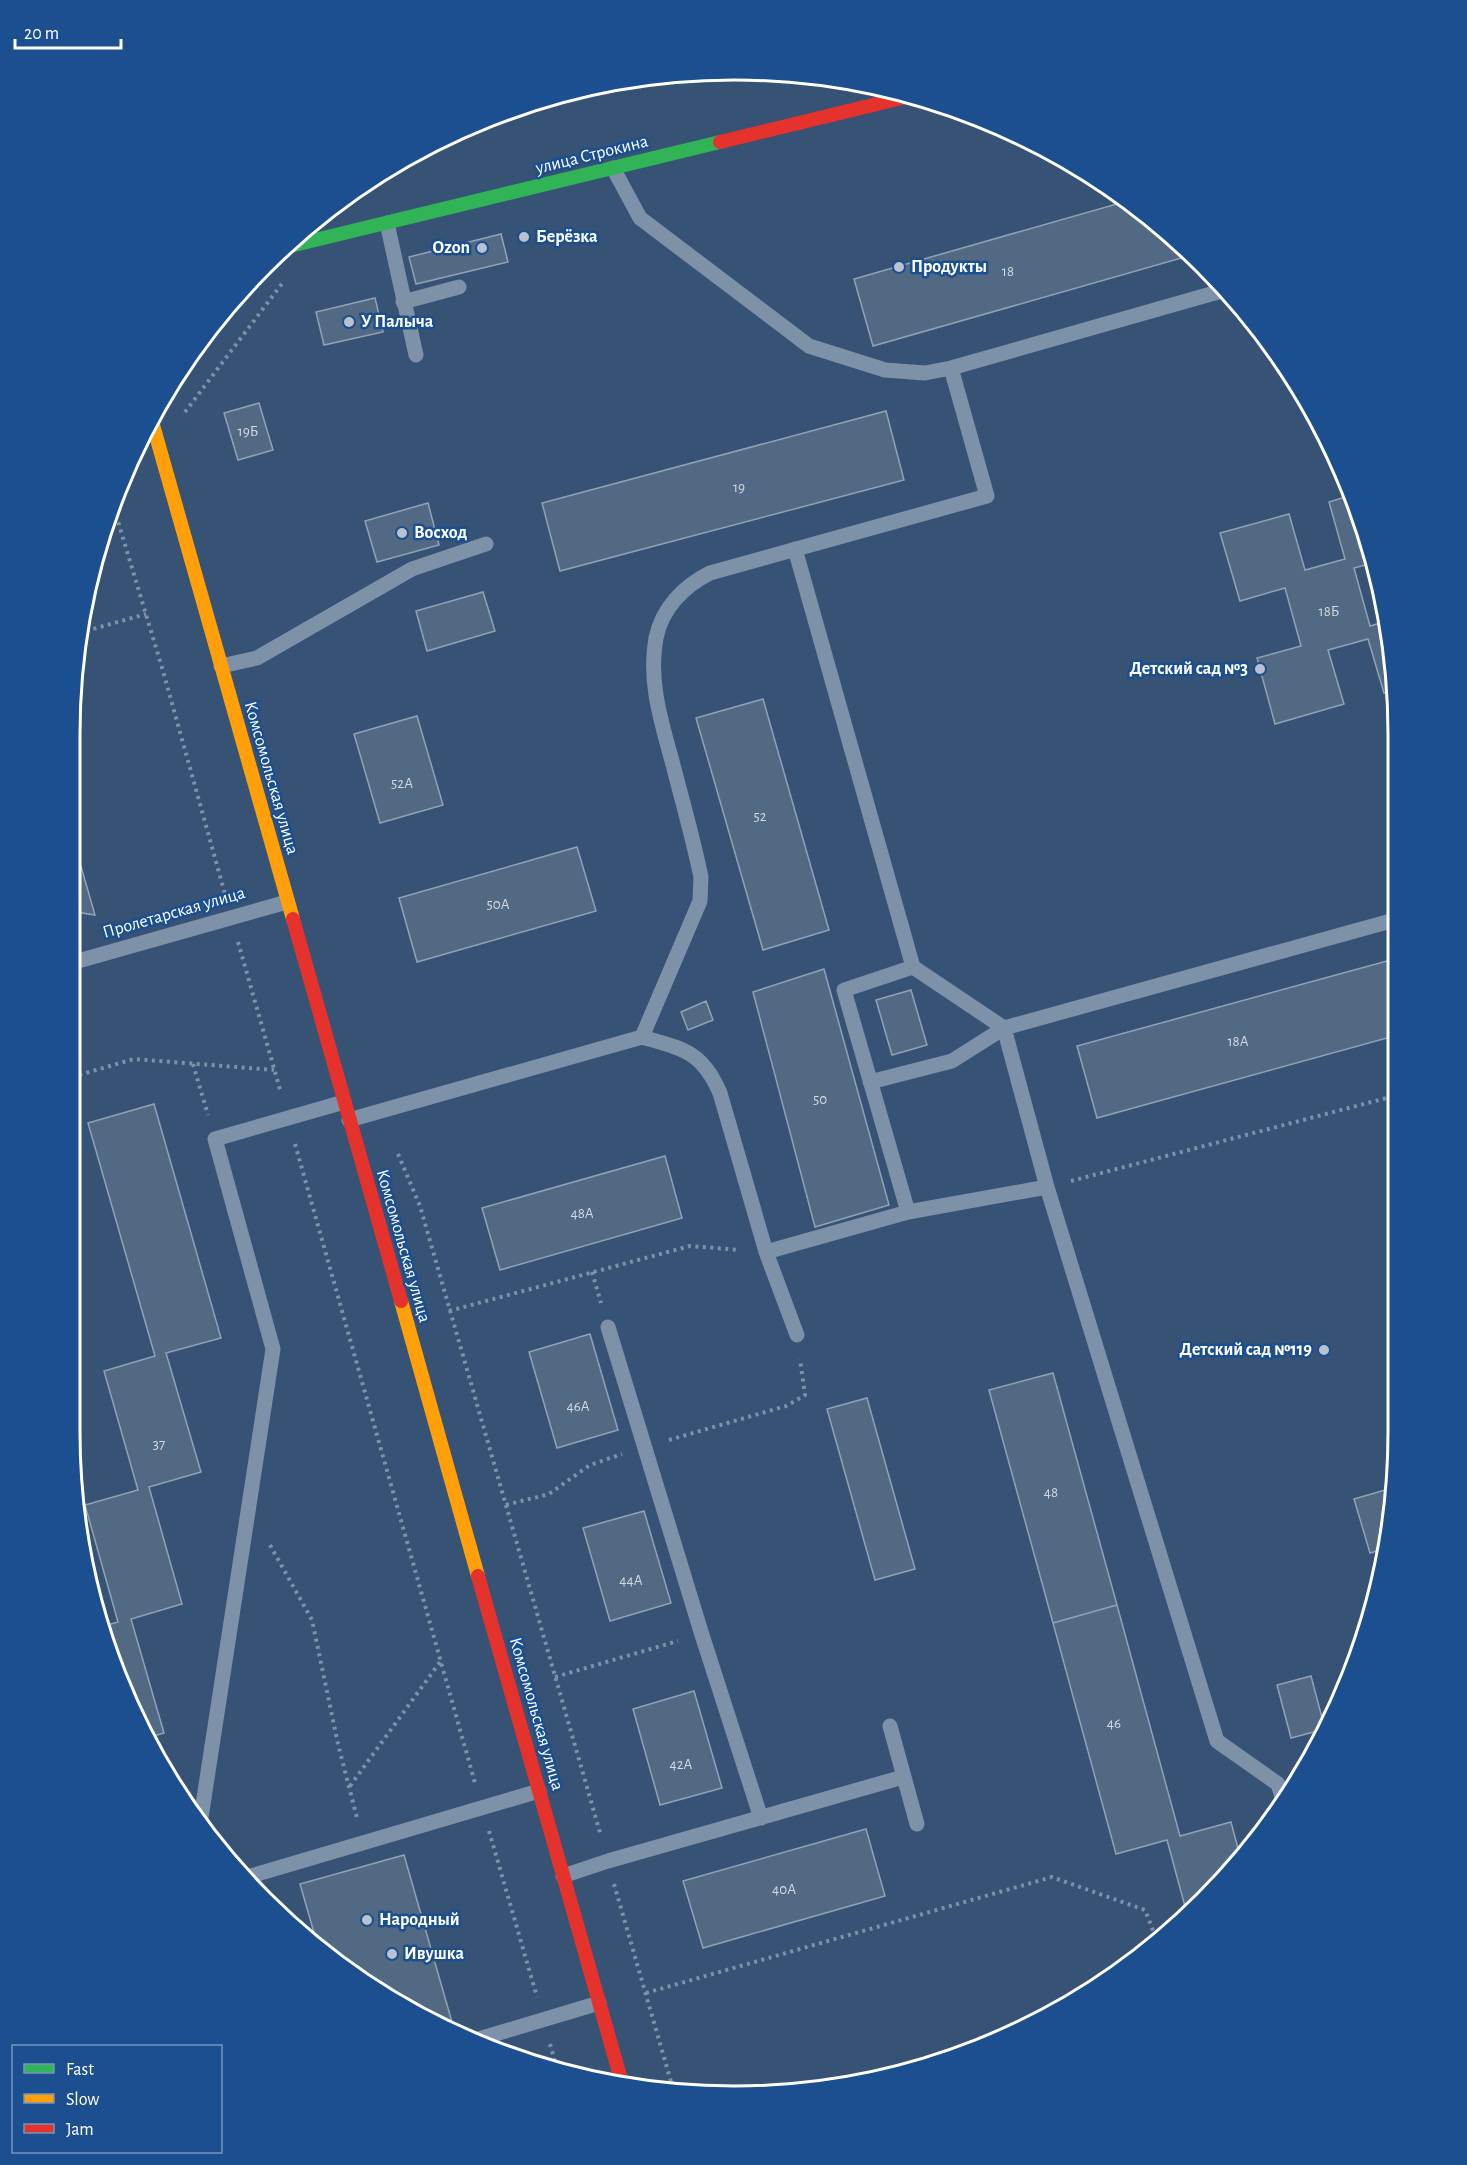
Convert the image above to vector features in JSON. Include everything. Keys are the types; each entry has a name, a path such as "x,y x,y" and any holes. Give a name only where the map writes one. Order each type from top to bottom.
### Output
{"street":[{"name":"улица Строкина","path":"299,245 894,100"},
{"name":"Комсомольская улица","path":"154,430 620,2075"}],"lane":[{"path":"613,168 640,218 809,346 885,370 925,373 951,368 1216,293"},
{"path":"387,223 416,355"},
{"path":"403,302 459,287"},
{"path":"642,1037 700,901 701,877 656,702 656,638 664,615 691,582 710,573 987,496 951,368"},
{"path":"221,666 257,658 412,569 486,544"},
{"path":"795,549 913,967 1004,1028 1047,1187 1217,1741 1278,1784 1280,1790"},
{"name":"Пролетарская улица","path":"79,961 288,902"},
{"path":"870,1082 952,1060 1004,1028 1388,922"},
{"path":"908,1212 844,990 913,967"},
{"path":"349,1120 642,1037 684,1049 700,1060 712,1073 720,1093 765,1252 797,1335"},
{"path":"202,1812 273,1349 215,1139 344,1102"},
{"path":"765,1252 908,1212 1047,1187"},
{"path":"608,1327 760,1818"},
{"path":"890,1726 917,1824"},
{"path":"564,1876 608,1861 903,1777"},
{"path":"253,1875 539,1791"},
{"path":"486,2037 599,2003"}],"path":[{"path":"185,413 289,274"},
{"path":"117,516 555,2060"},
{"path":"88,630 146,614"},
{"path":"79,1075 134,1059 274,1070"},
{"path":"193,1064 215,1139"},
{"path":"1047,1187 1388,1098"},
{"path":"398,1153 420,1206 671,2082"},
{"path":"449,1311 690,1246 765,1252"},
{"path":"592,1272 608,1327"},
{"path":"506,1505 549,1494 590,1465 786,1406 805,1395 797,1335"},
{"path":"249,1508 312,1620 338,1744 364,1842"},
{"path":"555,1677 702,1635"},
{"path":"349,1786 440,1662"},
{"path":"646,1993 1052,1877 1145,1910 1154,1932"}],"building":[{"path":"1117,204 1182,258 873,346 854,279"},
{"path":"501,234 508,262 416,284 409,257"},
{"name":"У Палыча","path":"375,298 383,332 324,345 316,312"},
{"path":"259,403 273,450 238,460 224,413"},
{"path":"886,411 904,480 560,571 542,503"},
{"path":"1343,498 1353,523 1365,565 1354,568 1370,626 1378,624 1386,692 1384,693 1368,639 1328,650 1344,704 1275,724 1257,658 1301,646 1285,588 1240,601 1220,533 1289,514 1305,570 1345,559 1329,502"},
{"name":"Восход","path":"428,503 439,545 377,562 365,521"},
{"path":"483,592 495,631 427,651 416,611"},
{"path":"763,699 829,930 763,950 696,718"},
{"path":"417,716 443,805 380,823 354,734"},
{"path":"577,847 596,911 417,962 399,898"},
{"path":"79,859 95,915 79,912"},
{"path":"1388,961 1388,1038 1097,1118 1077,1046"},
{"path":"824,969 889,1205 815,1227 753,992"},
{"path":"911,990 927,1045 892,1055 876,1000"},
{"path":"706,1001 713,1020 688,1030 681,1012"},
{"path":"154,1104 221,1338 166,1353 201,1472 149,1487 182,1604 131,1619 164,1733 155,1736 129,1682 114,1642 109,1625 118,1622 85,1505 138,1490 104,1371 155,1356 88,1123"},
{"path":"665,1156 682,1218 500,1270 482,1208"},
{"path":"590,1334 618,1430 557,1448 529,1352"},
{"path":"1053,1373 1117,1605 1053,1623 989,1390"},
{"path":"867,1398 915,1569 875,1580 827,1409"},
{"path":"1384,1490 1376,1551 1370,1553 1354,1499"},
{"path":"644,1511 671,1603 610,1621 583,1528"},
{"path":"1117,1605 1180,1836 1231,1822 1238,1847 1185,1905 1167,1840 1116,1854 1053,1623"},
{"path":"1311,1676 1322,1717 1314,1732 1291,1738 1277,1685"},
{"path":"694,1691 722,1788 660,1805 633,1709"},
{"path":"866,1829 885,1896 703,1948 683,1881"},
{"name":"Народный","path":"404,1855 452,2022 406,1998 370,1975 314,1933 300,1884"}],"traffic: fast":[{"path":"300,244 720,142"}],"traffic: slow":[{"path":"154,430 293,919"},
{"path":"401,1301 478,1576"}],"traffic: jam":[{"path":"720,142 894,100"},
{"path":"293,919 401,1301"},
{"path":"478,1576 620,2075"}],"place":[{"name":"Берёзка","path":"524,237"},
{"name":"Ozon","path":"482,248"},
{"name":"Продукты","path":"899,267"},
{"name":"У Палыча","path":"349,322"},
{"name":"Восход","path":"402,533"},
{"name":"Детский сад №3","path":"1260,669"},
{"name":"Детский сад №119","path":"1324,1350"},
{"name":"Народный","path":"367,1920"},
{"name":"Ивушка","path":"392,1954"}]}
